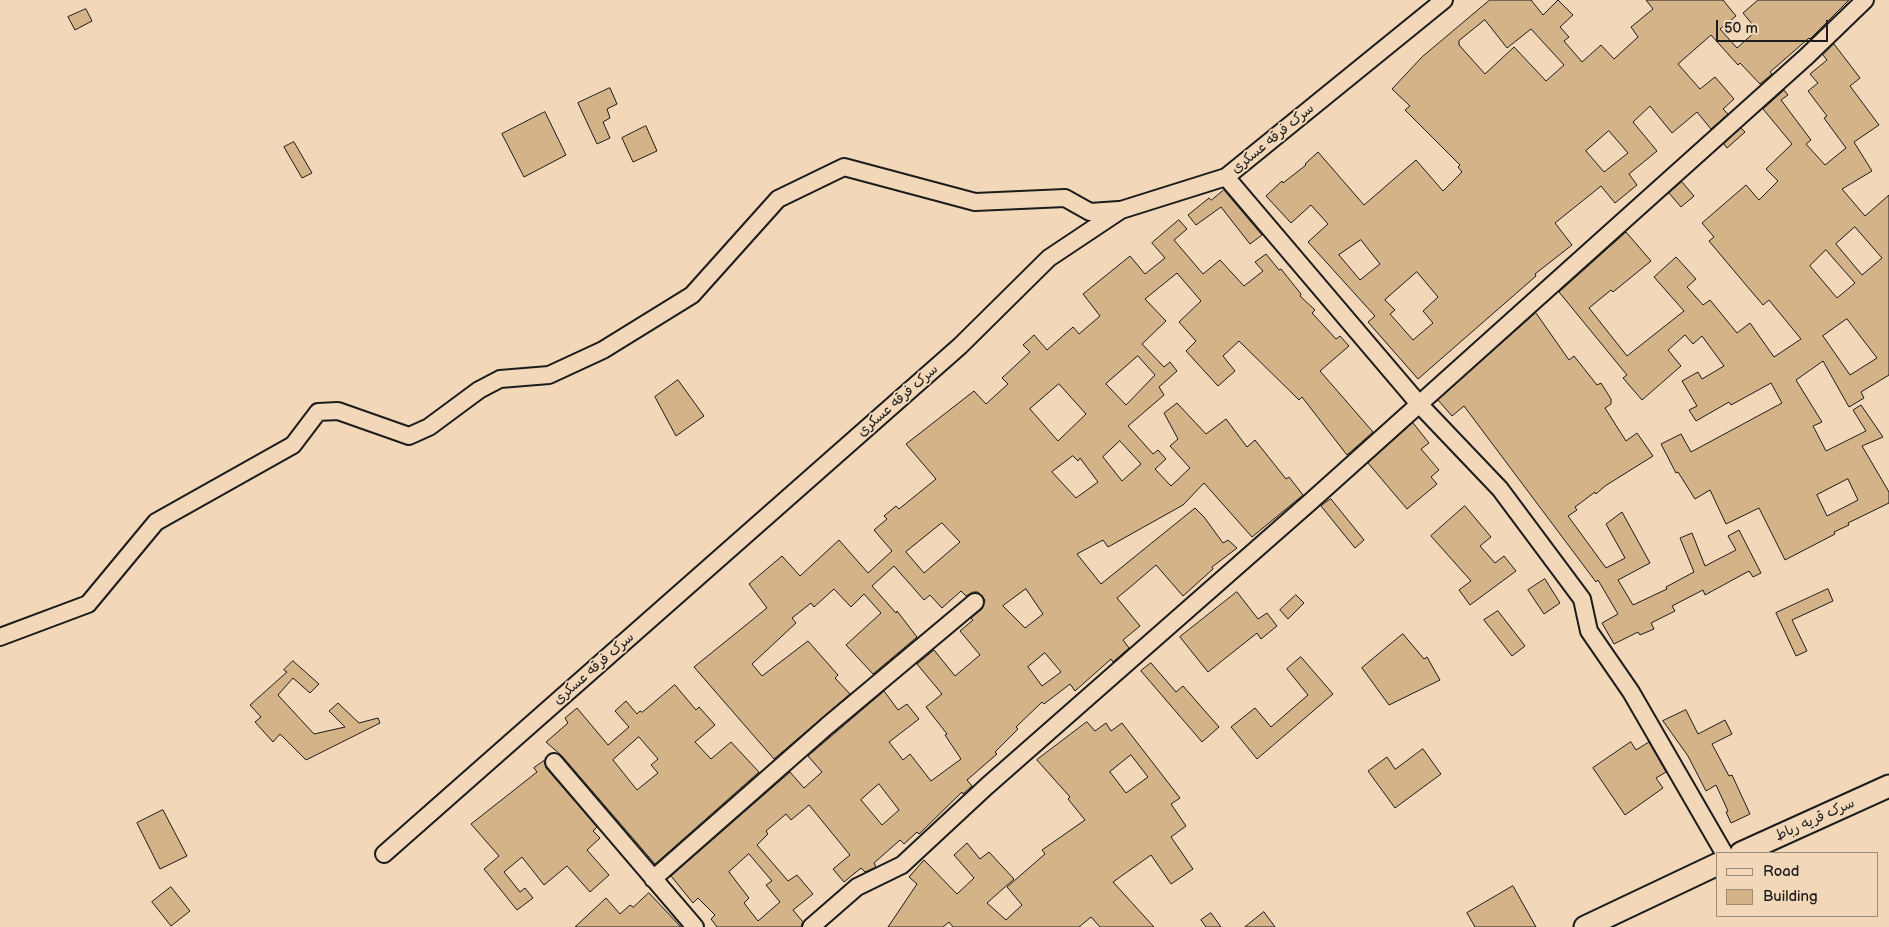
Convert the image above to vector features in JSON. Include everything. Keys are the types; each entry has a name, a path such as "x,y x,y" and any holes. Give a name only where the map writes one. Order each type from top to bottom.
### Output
{"street":[{"name":"سرک فرقه عسکری","path":"384,854 960,346 1049,258 1121,210 1226,177 1444,0"},
{"path":"811,927 857,888 902,865 986,786 1419,404 1807,56 1865,0"},
{"path":"0,637 88,604 156,522 293,445 318,412 338,411 409,436 429,427 480,390 500,379 549,374 603,350 692,295 778,199 844,167 976,202 1065,198 1090,212 1121,210"},
{"path":"1226,177 1419,404 1500,489 1582,599 1589,631 1631,692 1723,852"},
{"path":"653,879 826,726 975,602"},
{"path":"554,762 695,927"},
{"name":"سرک قریه رباط","path":"1743,852 1889,786"},
{"path":"1585,927 1716,865"}],"building":[{"path":"1490,0 1531,0 1543,15 1558,0 1573,15 1560,27 1569,37 1564,41 1582,62 1601,45 1614,59 1638,37 1631,27 1653,9 1646,0 1723,0 1736,16 1720,29 1737,48 1757,30 1743,13 1758,0 1849,0 1810,39 1770,72 1772,74 1760,84 1740,63 1738,65 1711,35 1678,64 1700,89 1715,77 1734,99 1723,109 1728,114 1711,129 1697,112 1672,133 1650,106 1633,122 1657,151 1629,174 1637,185 1615,203 1601,186 1555,223 1572,245 1535,274 1536,276 1418,379 1368,322 1375,316 1308,242 1328,224 1311,205 1291,223 1266,196 1282,181 1283,183 1306,165 1318,152 1364,205 1416,160 1443,191 1462,172 1458,167 1460,165 1405,110 1410,106 1392,89 1422,57","holes":["1485,20 1507,48 1531,29 1564,65 1546,81 1514,47 1485,74 1459,45 1459,41","1609,131 1628,153 1604,172 1586,151","1361,240 1380,264 1360,280 1339,255","1417,272 1438,297 1423,311 1433,323 1413,340 1390,314 1395,310 1385,300"]},
{"path":"86,9 92,21 75,30 68,17"},
{"path":"1834,44 1860,78 1850,86 1879,125 1854,142 1872,171 1842,189 1865,216 1889,195 1889,375 1861,392 1864,398 1849,407 1823,361 1796,380 1822,422 1813,426 1826,451 1866,431 1853,410 1861,405 1883,437 1862,446 1889,492 1889,503 1848,523 1849,525 1834,532 1835,534 1785,560 1759,508 1726,524 1710,490 1695,499 1678,472 1676,473 1661,444 1681,434 1691,452 1782,403 1771,383 1731,405 1729,402 1696,421 1689,410 1697,406 1682,381 1698,372 1702,379 1724,366 1702,336 1693,344 1685,335 1668,350 1681,366 1642,400 1623,378 1627,375 1559,292 1626,232 1651,261 1613,292 1611,290 1589,308 1627,356 1684,311 1654,277 1676,257 1696,279 1687,287 1703,305 1710,300 1737,333 1750,323 1774,357 1801,339 1769,300 1763,305 1709,241 1714,237 1702,223 1746,185 1759,200 1778,181 1766,169 1792,144 1763,109 1784,90 1788,95 1781,100 1811,140 1806,144 1825,165 1846,148 1824,118 1827,116 1808,91 1818,83 1810,74 1827,60 1823,55","holes":["1855,227 1882,258 1862,275 1836,244","1826,250 1855,283 1837,298 1810,266","1847,319 1877,358 1850,375 1823,336","1848,479 1858,500 1827,516 1817,495"]},
{"path":"610,88 617,104 607,109 610,118 603,122 610,138 597,144 578,103"},
{"path":"545,112 566,155 524,177 502,134"},
{"path":"646,126 657,151 633,162 622,138"},
{"path":"1741,128 1745,132 1727,148 1724,144"},
{"path":"294,142 312,173 302,178 284,147"},
{"path":"1682,182 1694,196 1681,207 1669,193"},
{"path":"1224,190 1262,235 1250,244 1221,207 1196,225 1188,215 1209,198 1211,200"},
{"path":"1179,220 1187,229 1174,240 1203,274 1220,260 1244,286 1263,271 1255,262 1266,254 1279,270 1281,269 1301,294 1300,296 1315,310 1312,313 1336,339 1340,336 1349,346 1320,371 1373,432 1347,455 1302,397 1299,400 1239,341 1223,356 1235,371 1218,386 1186,351 1196,341 1179,322 1201,301 1177,273 1145,299 1166,321 1142,344 1164,367 1170,362 1177,371 1159,387 1164,395 1128,426 1153,454 1158,450 1166,459 1155,469 1171,486 1190,468 1170,446 1178,439 1164,413 1177,403 1206,434 1226,419 1247,447 1255,440 1286,479 1289,477 1303,495 1252,537 1204,483 1183,505 1108,547 1103,540 1077,554 1101,584 1195,508 1223,543 1228,540 1237,548 1212,567 1213,569 1183,596 1156,565 1117,598 1140,626 1123,640 1129,648 1113,662 1111,659 1075,691 1070,684 1044,704 1042,702 1016,727 1018,729 995,752 997,754 967,780 972,786 963,794 962,792 919,834 917,832 904,844 900,840 874,863 876,867 865,872 861,868 844,882 833,869 850,855 809,805 791,820 786,814 766,831 768,834 757,845 788,881 797,875 813,894 793,910 803,922 801,927 717,927 711,919 715,915 698,898 693,903 671,876 790,772 804,788 822,772 808,756 884,691 898,710 907,704 919,719 889,742 903,760 910,754 931,781 961,759 945,735 947,734 926,707 942,694 917,664 934,650 955,676 980,655 960,631 982,609 985,600 978,592 973,592 966,596 961,591 942,608 930,595 924,600 894,566 872,586 896,613 897,611 917,637 873,674 846,645 881,613 864,594 851,607 834,589 814,607 811,603 792,618 796,623 752,664 762,676 808,641 838,675 835,678 850,694 774,759 694,667 767,608 749,584 782,556 800,576 839,540 868,573 892,551 874,530 887,519 884,516 896,506 899,509 936,479 906,444 974,391 986,404 1008,384 1002,378 1030,352 1023,345 1034,335 1047,350 1073,327 1079,334 1100,316 1083,294 1130,256 1145,274 1165,258 1152,243","holes":["1138,356 1155,375 1126,405 1106,384","1059,384 1086,414 1058,441 1030,409","1120,441 1141,464 1122,481 1103,457","1073,456 1078,461 1080,458 1098,482 1076,498 1052,472","942,523 960,542 924,573 906,552","1026,589 1043,614 1025,628 1003,606","1045,653 1061,672 1042,686 1028,667","879,784 899,810 882,825 861,800","749,854 772,881 766,885 780,902 758,921 744,903 749,898 729,872"]},
{"path":"1536,313 1569,360 1574,356 1597,385 1601,383 1611,399 1611,404 1605,408 1626,441 1637,433 1653,456 1605,486 1596,494 1595,492 1575,507 1577,510 1568,516 1606,568 1625,558 1606,524 1622,512 1650,563 1618,580 1633,605 1667,589 1666,587 1694,572 1680,538 1692,533 1705,566 1736,550 1728,536 1739,530 1761,573 1753,577 1749,571 1705,595 1703,590 1672,606 1675,611 1651,623 1654,629 1640,635 1638,632 1614,644 1602,623 1618,614 1598,580 1596,582 1464,406 1452,416 1438,400"},
{"path":"678,380 704,416 676,436 655,397"},
{"path":"1413,423 1429,443 1421,449 1439,470 1431,477 1437,484 1407,509 1368,463"},
{"path":"1331,499 1364,540 1355,548 1321,506"},
{"path":"1465,506 1491,537 1480,546 1495,563 1504,556 1516,571 1470,605 1459,590 1471,581 1431,536"},
{"path":"1545,579 1560,603 1544,614 1528,590"},
{"path":"1828,589 1833,601 1792,620 1807,651 1796,656 1776,613"},
{"path":"1237,592 1258,619 1267,613 1277,626 1261,639 1257,633 1208,672 1180,637"},
{"path":"1296,595 1304,603 1288,619 1280,610"},
{"path":"1498,611 1525,646 1512,656 1484,620"},
{"path":"1403,634 1424,659 1427,657 1440,680 1389,705 1362,668"},
{"path":"1301,657 1333,694 1257,759 1231,727 1255,708 1271,727 1308,695 1287,669"},
{"path":"293,661 319,684 310,693 293,678 278,695 314,734 345,727 329,711 338,703 359,723 378,718 380,723 306,760 280,734 273,742 255,722 261,717 250,705 287,672 284,670"},
{"path":"1151,663 1176,692 1183,686 1219,727 1202,742 1141,671"},
{"path":"675,685 696,710 699,707 715,725 695,742 711,759 731,742 759,772 655,864 562,756 546,742 568,723 565,718 577,708 608,745 629,727 615,711 626,701 637,714 640,711 642,712","holes":["639,737 658,759 651,765 658,773 637,790 613,760"]},
{"path":"1686,710 1698,734 1725,720 1732,734 1712,744 1729,776 1732,775 1750,814 1731,823 1726,812 1728,811 1716,785 1706,791 1688,756 1663,721"},
{"path":"1087,722 1095,731 1106,723 1111,731 1122,723 1180,798 1171,804 1186,826 1171,837 1193,869 1171,884 1151,855 1113,882 1154,927 1100,927 1091,917 1079,927 953,927 949,922 943,927 888,927 917,884 909,877 924,860 957,894 974,878 954,855 967,843 980,859 989,852 1014,879 987,903 1006,920 1022,905 1007,887 1045,854 1042,850 1085,820 1068,799 1070,797 1037,760","holes":["1131,755 1148,777 1126,793 1110,772"]},
{"path":"1631,742 1636,750 1649,742 1666,772 1656,778 1663,788 1625,815 1593,768"},
{"path":"1423,749 1441,774 1395,808 1368,771 1387,757 1395,769"},
{"path":"544,761 546,768 597,827 593,831 600,838 587,850 609,875 590,892 567,866 544,885 522,857 504,872 520,892 525,888 533,898 517,910 484,869 499,856 471,824 537,772 534,768"},
{"path":"163,810 187,856 160,869 137,823"},
{"path":"1513,886 1536,927 1475,927 1467,913"},
{"path":"171,887 190,911 171,926 152,902"},
{"path":"649,893 681,927 575,927 606,898 620,914 630,905 633,907"},
{"path":"1264,912 1275,927 1245,927"},
{"path":"1211,913 1221,927 1206,927 1201,920"}]}
